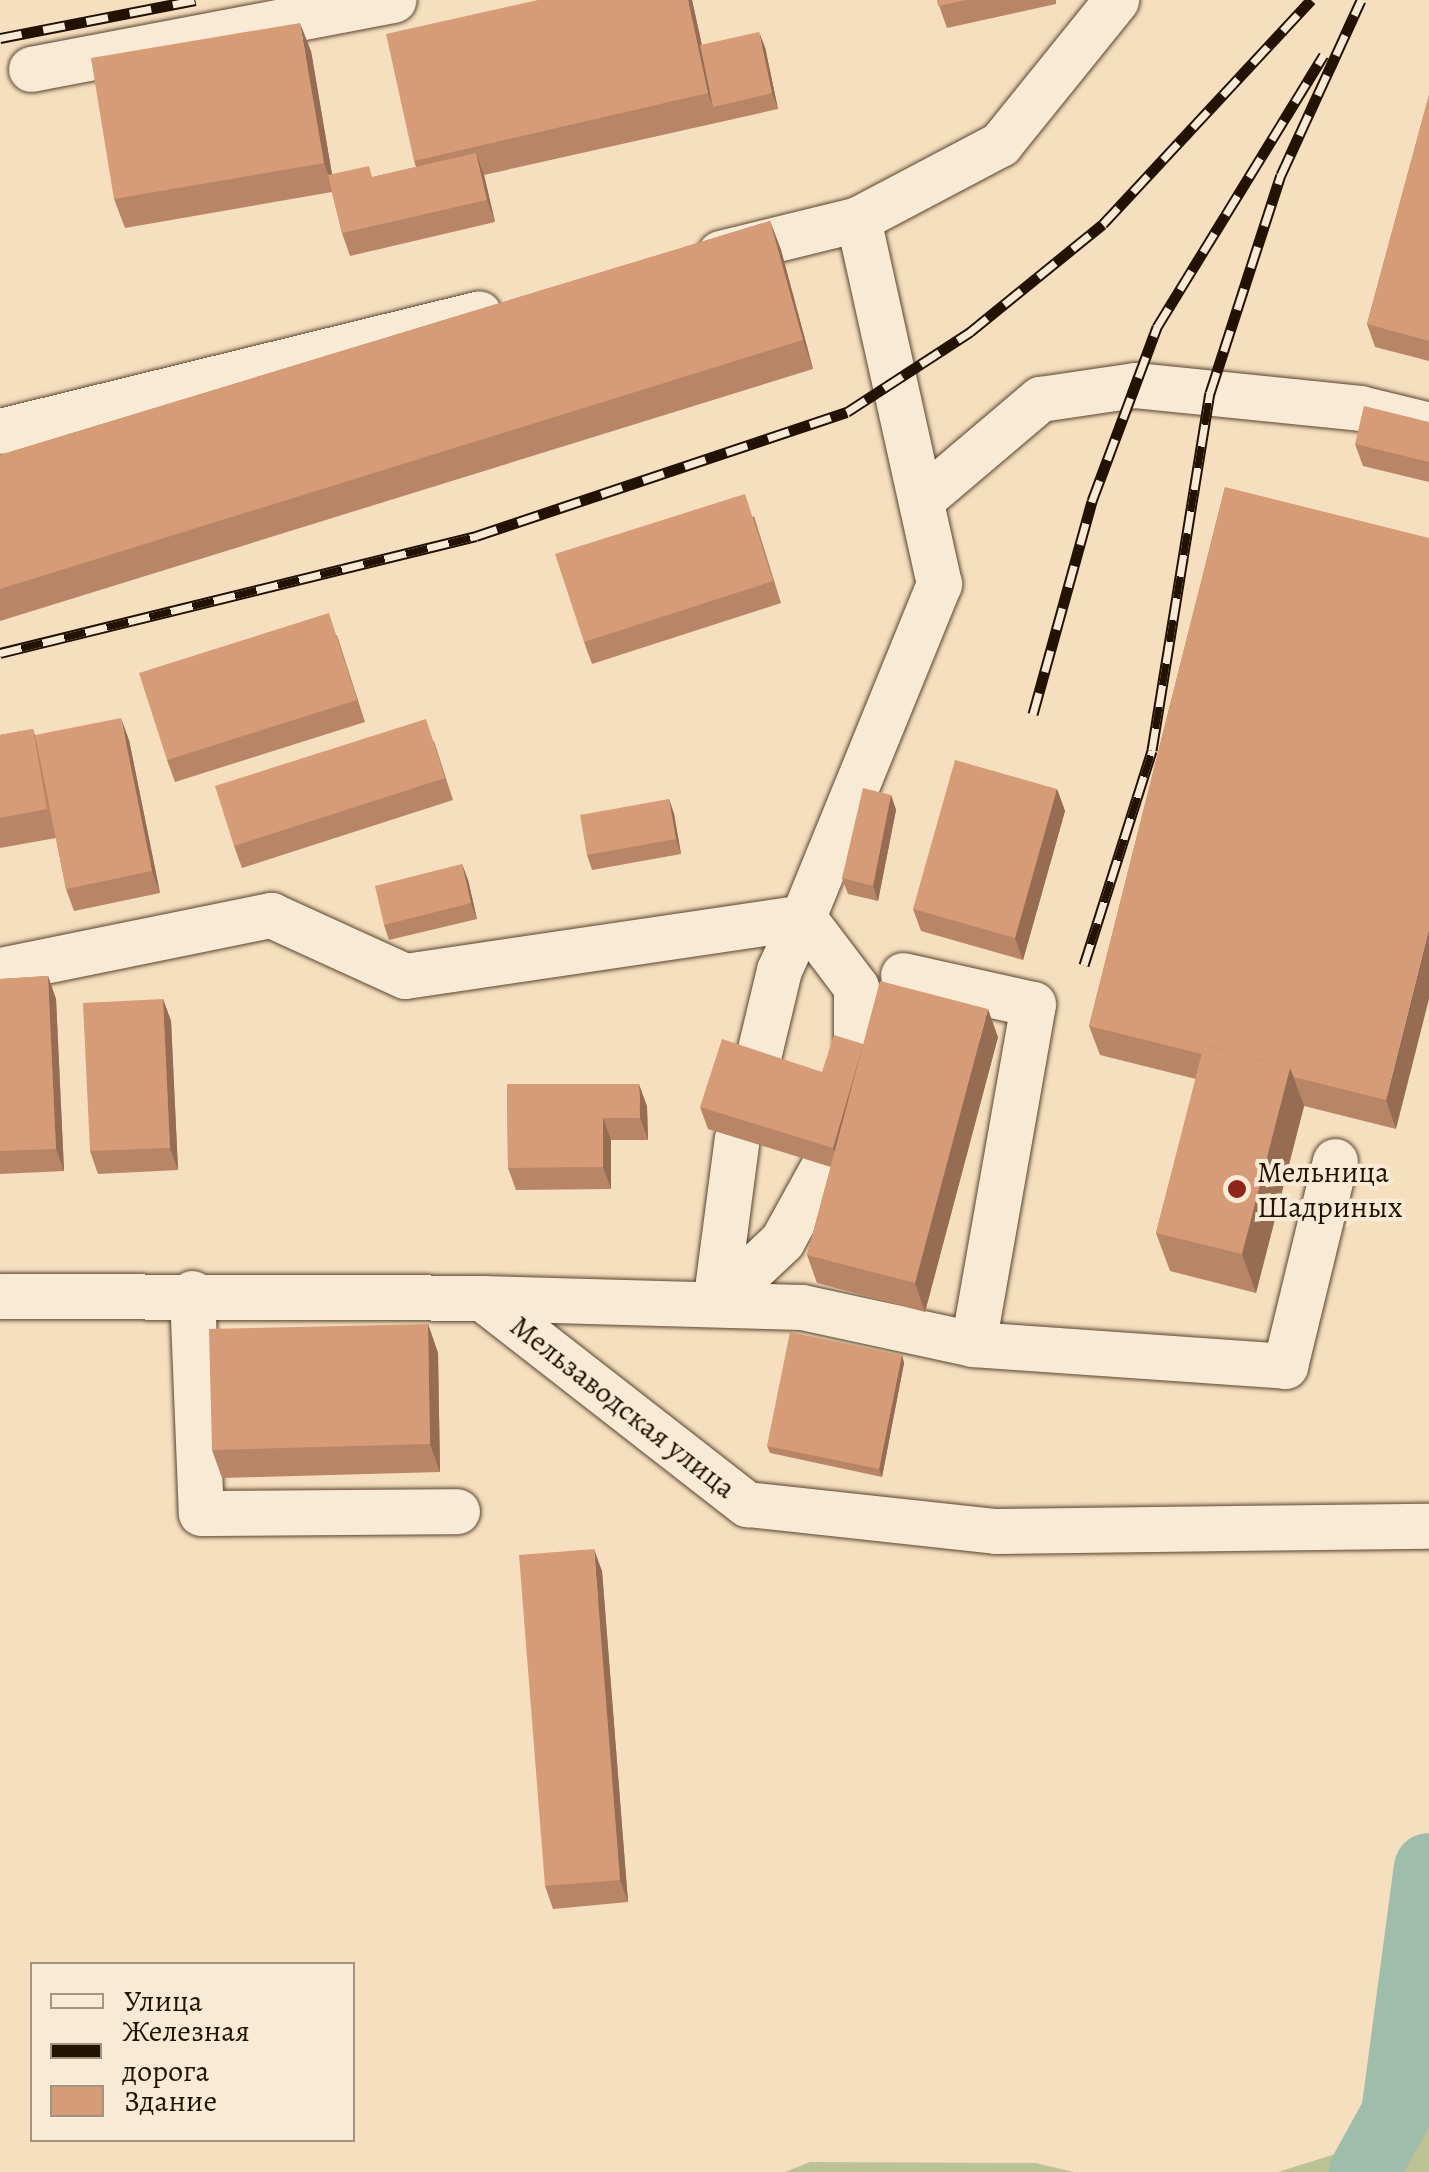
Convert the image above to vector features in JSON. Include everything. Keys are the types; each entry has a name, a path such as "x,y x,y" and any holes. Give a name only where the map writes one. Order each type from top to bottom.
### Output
{"street":[{"path":"31,69 394,0"},
{"path":"686,262 858,220 1000,144 1116,0"},
{"path":"755,1070 778,970 939,584 858,220"},
{"path":"0,431 515,304"},
{"path":"922,499 1040,400 1135,385 1360,408 1429,425"},
{"path":"0,970 272,916 405,976 803,917"},
{"path":"803,917 856,987 856,1062"},
{"path":"903,974 1033,1004 973,1344"},
{"path":"715,1304 737,1138"},
{"path":"482,1298 802,1307 973,1344 1285,1366 1335,1161"},
{"path":"715,1304 782,1241 824,1165"},
{"path":"192,1294 201,1513 456,1512"},
{"name":"Мельзаводская улица","path":"0,1296 482,1298 747,1504 1016,1532 1429,1526"}],"green space":[{"path":"1429,2030 1429,2172 1278,2172 1345,2151 1375,2081"},
{"path":"810,2162 1035,2163 1074,2172 785,2172"}],"building":[{"path":"538,0 688,0 708,93 414,161 386,34"},
{"path":"937,0 967,0 938,6"},
{"path":"300,23 324,163 114,199 91,58"},
{"path":"759,32 772,93 713,107 700,45"},
{"path":"1429,95 1429,341 1367,324"},
{"path":"476,153 487,200 342,233 328,175 369,166 372,177"},
{"path":"770,221 803,340 0,589 0,455"},
{"path":"1364,406 1429,422 1429,462 1355,444"},
{"path":"1225,487 1429,538 1429,929 1386,1100 1294,1077 1290,1068 1204,1045 1202,1054 1089,1026"},
{"path":"745,494 773,581 584,642 555,554"},
{"path":"329,613 357,700 167,760 139,673"},
{"path":"121,718 152,871 66,889 35,735"},
{"path":"426,719 445,778 234,846 215,786"},
{"path":"33,729 47,809 0,818 0,735"},
{"path":"955,760 1057,789 1015,938 913,909"},
{"path":"863,788 891,795 873,886 842,878"},
{"path":"669,799 676,839 587,855 580,815"},
{"path":"462,864 471,903 384,925 375,886"},
{"path":"48,976 56,1149 0,1151 0,979"},
{"path":"880,981 988,1009 915,1283 807,1255"},
{"path":"163,999 170,1148 90,1151 83,1003"},
{"path":"834,1035 863,1044 833,1148 700,1107 722,1039 822,1072"},
{"name":"Мельница Шадриных","path":"1204,1045 1290,1068 1242,1254 1156,1233"},
{"path":"507,1084 639,1084 640,1118 603,1118 603,1167 508,1168"},
{"path":"428,1324 430,1444 212,1450 209,1329"},
{"path":"790,1332 902,1355 879,1469 767,1446"},
{"path":"594,1549 620,1880 545,1886 519,1555"}],"waterway":[{"path":"1364,2172 1396,2114 1429,1868"}],"railway":[{"path":"0,38 195,0"},
{"path":"0,653 476,536 847,412 970,332 1103,224 1311,0"},
{"path":"1084,965 1152,750 1210,393 1281,175 1361,0"},
{"path":"1033,714 1092,501 1157,327 1324,55"}],"place":[{"name":"Мельница Шадриных","path":"1237,1189"}]}
